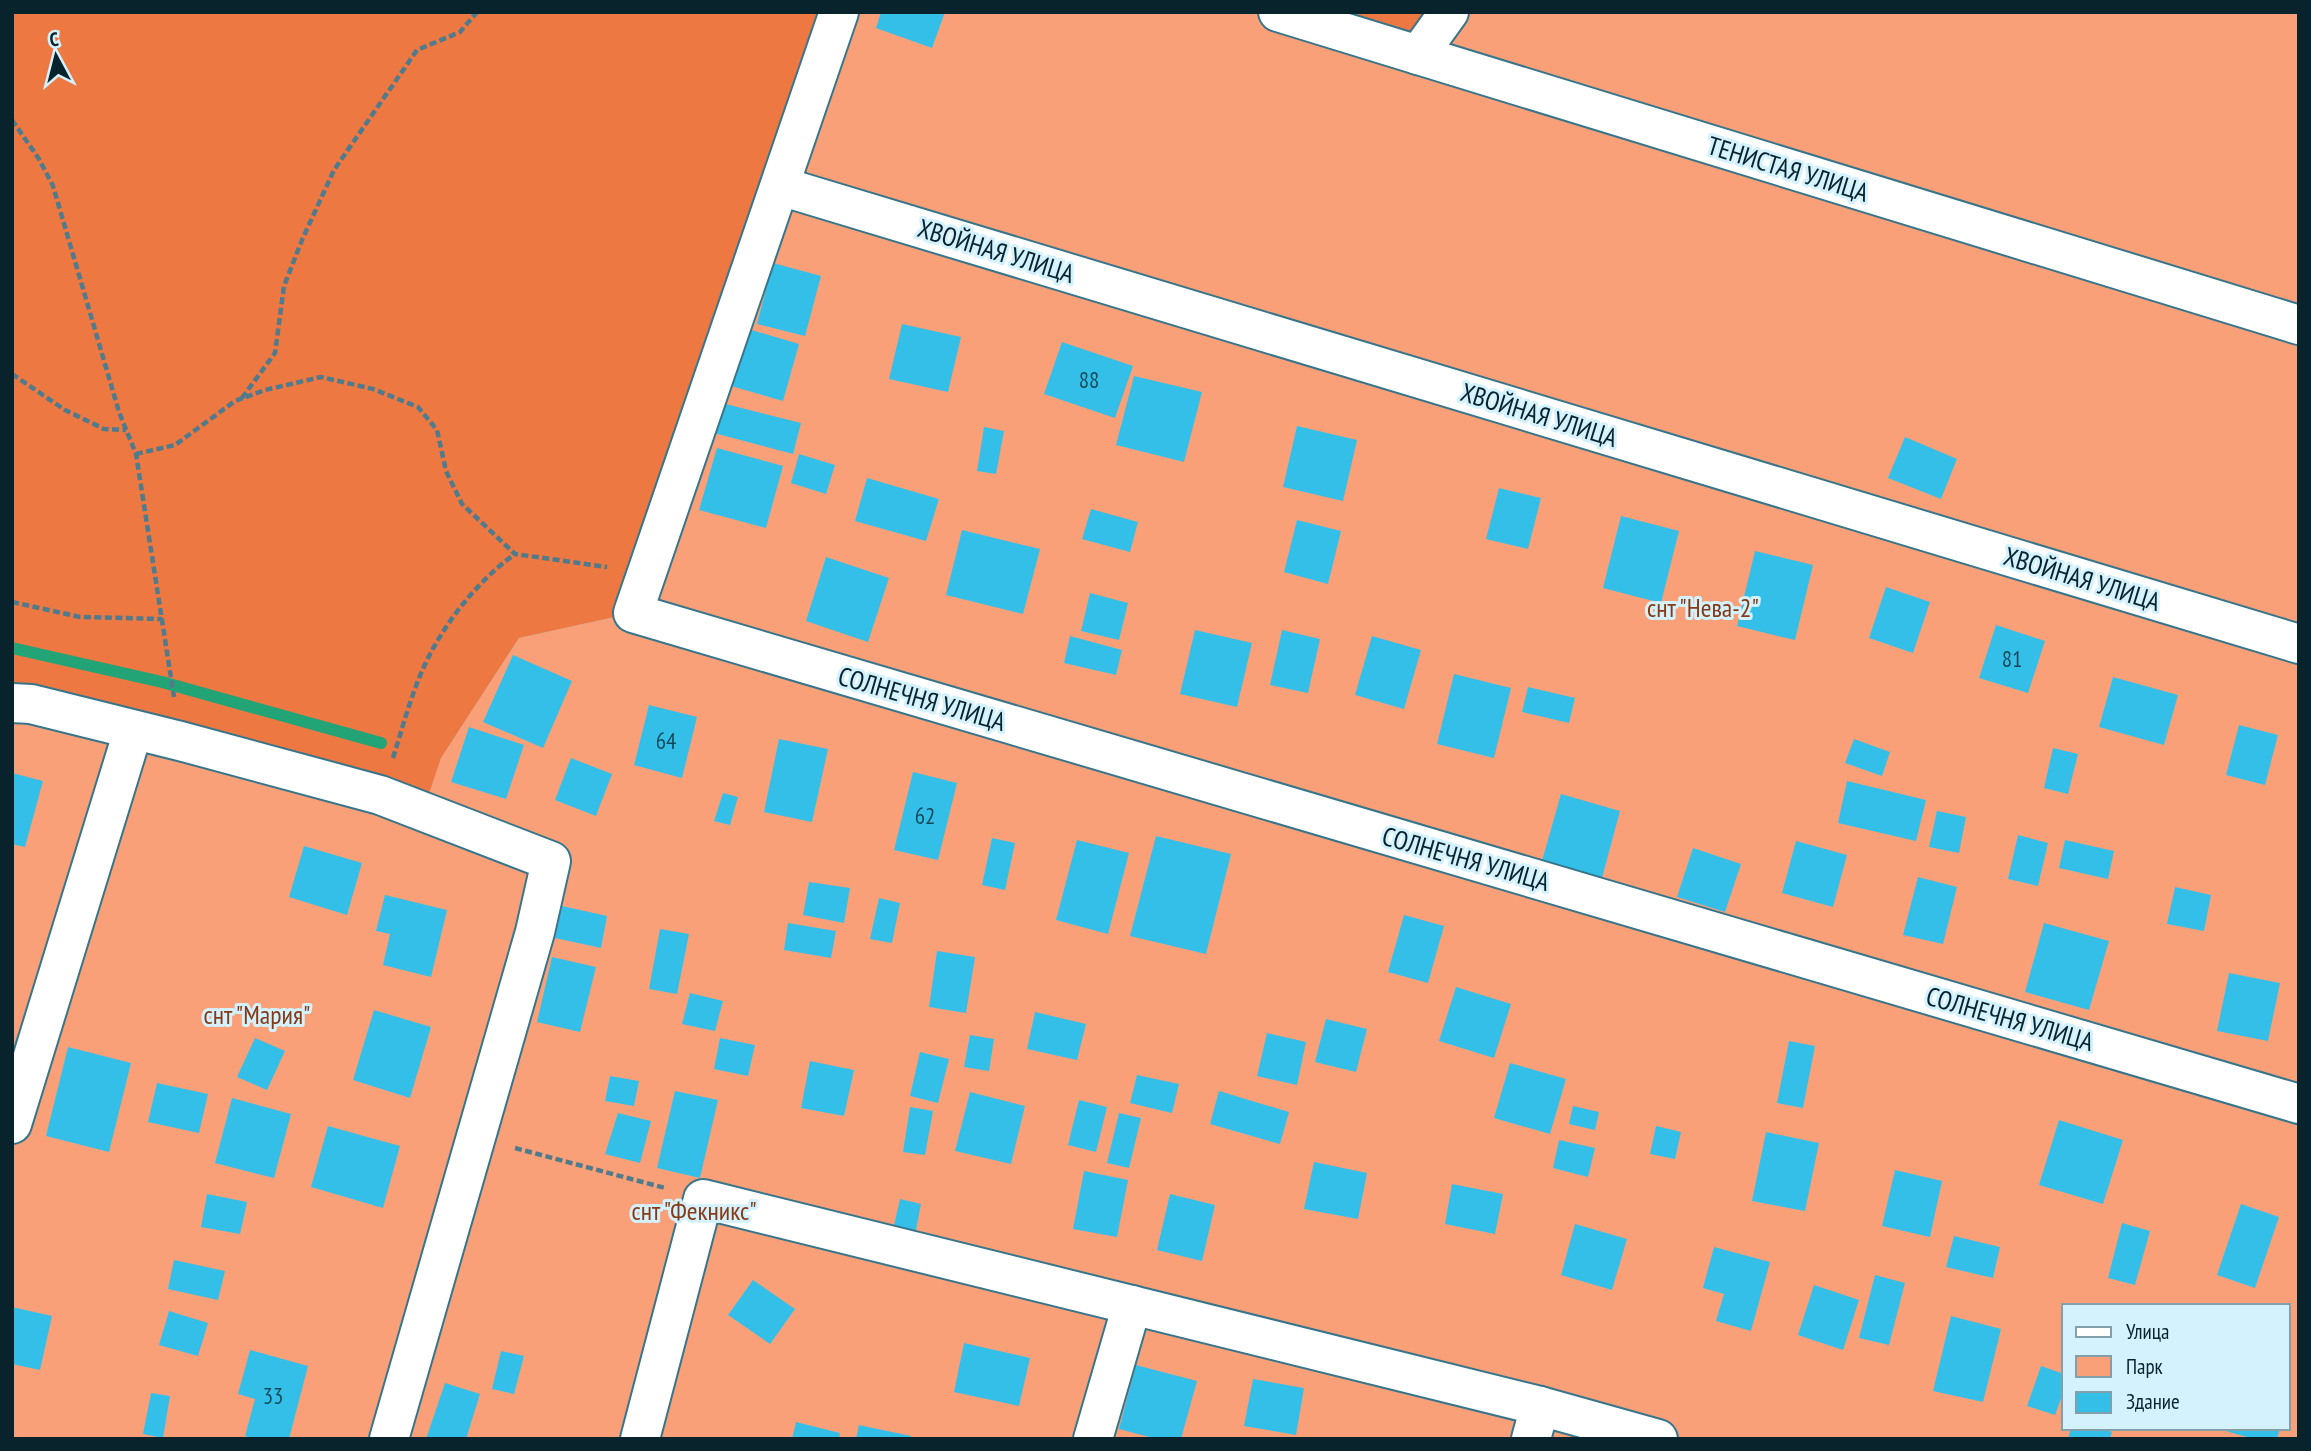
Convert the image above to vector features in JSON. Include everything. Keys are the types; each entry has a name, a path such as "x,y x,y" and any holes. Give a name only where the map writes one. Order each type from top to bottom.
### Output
{"street":[{"path":"646,573 839,12"},
{"name":"ТЕНИСТАЯ УЛИЦА","path":"1278,12 2299,325"},
{"path":"1418,55 1449,12"},
{"name":"ХВОЙНАЯ УЛИЦА","path":"780,186 2299,644"},
{"name":"СОЛНЕЧНЯ УЛИЦА","path":"646,573 633,613 2299,1104"},
{"path":"12,703 31,704 180,741 380,795 551,861 477,1138 389,1439"},
{"path":"12,1124 133,731"},
{"path":"640,1439 703,1199 1132,1305 1536,1422 1658,1439"},
{"path":"1093,1439 1132,1305"}],"path":[{"path":"242,398 275,353 285,286 302,240 334,170 417,50 460,32 477,12"},
{"path":"12,120 40,159 53,186 119,412 136,454 174,697"},
{"path":"12,373 65,410 104,429 126,430"},
{"path":"136,454 175,445 242,398 265,390 321,377 373,389 418,407 437,430 446,471 463,504 515,554 646,573"},
{"path":"380,795 422,671 440,635 476,590 515,554"},
{"path":"12,602 80,617 162,619"},
{"path":"477,1138 703,1199"}],"green space":[{"name":"снт \"Нева-2\"","path":"839,12 2299,12 2299,1439 12,1439 12,703 424,808 441,758 519,638 633,613"}],"shaded area":[{"path":"12,12 839,12 633,613 519,638 441,758 424,809 12,703"},
{"path":"1278,12 1425,12 1396,49"}],"building":[{"path":"881,12 945,12 932,48 876,28"},
{"path":"773,263 821,276 805,336 757,324"},
{"path":"902,324 961,337 948,392 889,379"},
{"path":"745,328 799,344 783,401 728,385"},
{"path":"1062,342 1133,366 1115,418 1044,394"},
{"path":"1134,376 1202,392 1184,462 1116,445"},
{"path":"718,402 801,423 793,454 710,432"},
{"path":"1297,426 1357,440 1343,501 1283,487"},
{"path":"984,427 1004,431 996,474 977,471"},
{"path":"1905,437 1957,459 1941,499 1888,478"},
{"path":"717,448 783,466 766,528 699,510"},
{"path":"799,454 835,465 826,494 791,483"},
{"path":"867,478 939,499 926,541 855,521"},
{"path":"1499,488 1541,498 1528,549 1486,539"},
{"path":"1091,509 1138,522 1130,552 1082,539"},
{"path":"1621,516 1679,531 1661,603 1603,588"},
{"path":"1297,520 1341,531 1328,584 1284,572"},
{"path":"962,530 1040,549 1023,614 946,595"},
{"path":"1755,551 1813,565 1795,640 1737,626"},
{"path":"826,557 889,578 868,642 806,621"},
{"path":"1886,587 1930,602 1913,653 1869,638"},
{"path":"1090,593 1128,603 1119,640 1081,631"},
{"path":"1996,625 2045,641 2028,693 1979,678"},
{"path":"1195,630 1252,643 1237,707 1180,694"},
{"path":"1282,630 1320,639 1308,693 1270,685"},
{"path":"1070,636 1122,650 1116,675 1064,663"},
{"path":"1372,636 1421,650 1404,709 1355,695"},
{"path":"513,655 572,681 543,748 483,722"},
{"path":"1454,674 1511,688 1494,758 1437,744"},
{"path":"2113,677 2178,695 2164,745 2099,727"},
{"path":"1528,687 1575,698 1569,723 1522,712"},
{"path":"649,705 697,717 682,778 634,765"},
{"path":"2239,725 2278,735 2265,785 2226,775"},
{"path":"469,727 524,745 506,799 451,782"},
{"path":"779,739 828,749 812,822 764,812"},
{"path":"1854,739 1890,752 1882,776 1845,763"},
{"path":"2053,748 2078,754 2068,794 2044,788"},
{"path":"571,758 612,774 596,816 555,800"},
{"path":"913,772 957,783 938,860 894,850"},
{"path":"12,773 43,781 25,847 12,844"},
{"path":"1847,781 1926,800 1916,841 1838,823"},
{"path":"723,793 738,797 730,825 714,821"},
{"path":"1561,794 1620,811 1602,878 1542,861"},
{"path":"1937,811 1966,817 1959,853 1929,847"},
{"path":"2018,835 2048,843 2038,886 2008,879"},
{"path":"1156,836 1231,854 1206,954 1130,936"},
{"path":"992,838 1015,843 1005,890 982,885"},
{"path":"1077,840 1129,853 1108,934 1056,920"},
{"path":"2065,840 2114,851 2108,879 2059,868"},
{"path":"1796,841 1847,855 1833,907 1782,893"},
{"path":"304,846 362,863 347,915 289,897"},
{"path":"1693,848 1741,864 1725,912 1677,897"},
{"path":"1918,877 1957,887 1943,944 1903,935"},
{"path":"809,882 850,888 844,923 803,915"},
{"path":"2175,887 2211,895 2204,931 2167,924"},
{"path":"385,895 447,910 431,977 383,965 390,934 376,931"},
{"path":"879,898 900,903 892,943 870,939"},
{"path":"562,906 607,916 601,948 555,938"},
{"path":"1404,915 1444,926 1428,983 1388,972"},
{"path":"788,923 836,931 831,958 784,950"},
{"path":"2044,923 2109,941 2089,1010 2025,992"},
{"path":"660,929 689,934 677,994 649,989"},
{"path":"937,951 975,957 966,1013 929,1007"},
{"path":"552,957 596,967 580,1032 537,1022"},
{"path":"2229,973 2280,983 2268,1041 2217,1031"},
{"path":"1456,987 1511,1004 1494,1058 1439,1041"},
{"path":"690,993 723,1001 715,1031 682,1024"},
{"path":"374,1010 431,1027 410,1098 353,1080"},
{"path":"1035,1012 1086,1024 1077,1060 1027,1049"},
{"path":"1326,1019 1367,1029 1356,1072 1315,1062"},
{"path":"1267,1033 1306,1042 1297,1085 1257,1076"},
{"path":"970,1035 994,1039 989,1071 964,1067"},
{"path":"255,1038 285,1051 267,1090 237,1077"},
{"path":"720,1038 755,1045 748,1076 714,1069"},
{"path":"1789,1041 1815,1046 1803,1108 1777,1103"},
{"path":"68,1047 131,1063 109,1152 46,1136"},
{"path":"920,1052 949,1059 938,1103 910,1096"},
{"path":"810,1061 854,1070 844,1116 801,1108"},
{"path":"1510,1063 1566,1079 1550,1134 1494,1118"},
{"path":"1137,1075 1179,1084 1172,1113 1130,1103"},
{"path":"610,1076 639,1081 634,1106 605,1101"},
{"path":"157,1083 208,1094 199,1133 148,1122"},
{"path":"675,1091 718,1100 700,1178 657,1168"},
{"path":"1219,1091 1289,1112 1280,1144 1210,1124"},
{"path":"970,1092 1025,1106 1011,1164 955,1151"},
{"path":"232,1098 291,1114 274,1178 215,1163"},
{"path":"1079,1100 1107,1107 1096,1152 1068,1145"},
{"path":"1573,1106 1599,1112 1595,1130 1569,1124"},
{"path":"910,1107 933,1111 925,1155 903,1152"},
{"path":"618,1113 651,1121 640,1163 605,1154"},
{"path":"1119,1113 1141,1118 1129,1168 1107,1163"},
{"path":"2059,1120 2123,1140 2103,1204 2039,1185"},
{"path":"328,1126 400,1146 383,1208 311,1187"},
{"path":"1656,1126 1681,1132 1675,1159 1650,1154"},
{"path":"1766,1132 1819,1143 1805,1211 1752,1201"},
{"path":"1559,1140 1595,1148 1588,1177 1553,1168"},
{"path":"1314,1162 1367,1173 1358,1219 1304,1209"},
{"path":"1895,1170 1942,1181 1930,1237 1882,1226"},
{"path":"1084,1171 1128,1180 1117,1237 1073,1229"},
{"path":"1452,1184 1503,1194 1495,1234 1445,1224"},
{"path":"207,1194 247,1202 240,1234 201,1227"},
{"path":"1170,1194 1215,1205 1202,1261 1157,1250"},
{"path":"900,1199 921,1204 915,1235 893,1230"},
{"path":"2241,1204 2279,1217 2255,1288 2217,1275"},
{"path":"2122,1223 2150,1231 2135,1285 2108,1278"},
{"path":"1575,1224 1627,1239 1612,1290 1561,1275"},
{"path":"1954,1236 2000,1247 1993,1278 1946,1267"},
{"path":"1714,1247 1770,1262 1751,1331 1716,1321 1724,1294 1703,1288"},
{"path":"174,1260 225,1271 218,1300 168,1289"},
{"path":"1875,1275 1905,1283 1889,1345 1859,1338"},
{"path":"753,1280 795,1309 770,1344 728,1315"},
{"path":"1814,1285 1859,1300 1843,1350 1798,1335"},
{"path":"12,1307 52,1316 40,1370 12,1364"},
{"path":"169,1311 208,1323 198,1356 159,1345"},
{"path":"1951,1316 2001,1329 1983,1402 1933,1391"},
{"path":"964,1343 1030,1358 1019,1406 954,1392"},
{"path":"250,1350 308,1366 289,1439 254,1439 245,1436 255,1399 238,1394"},
{"path":"501,1351 524,1356 514,1394 492,1389"},
{"path":"1136,1365 1197,1381 1181,1439 1157,1439 1119,1429"},
{"path":"2041,1366 2062,1373 2062,1396 2055,1415 2027,1406"},
{"path":"1253,1379 1304,1388 1296,1435 1244,1426"},
{"path":"445,1383 480,1394 466,1439 426,1439"},
{"path":"151,1393 170,1396 163,1438 143,1434"},
{"path":"796,1422 840,1433 839,1439 792,1439"},
{"path":"859,1425 911,1436 911,1439 856,1439"},
{"path":"2070,1430 2112,1432 2110,1439 2068,1439"},
{"path":"2222,1430 2279,1430 2277,1439 2254,1439"}],"waterway":[{"path":"12,648 162,682 381,743"}],"park label":[{"name":"снт \"Мария\"","path":"257,1015"},
{"name":"снт \"Фекникс\"","path":"694,1211"}]}
